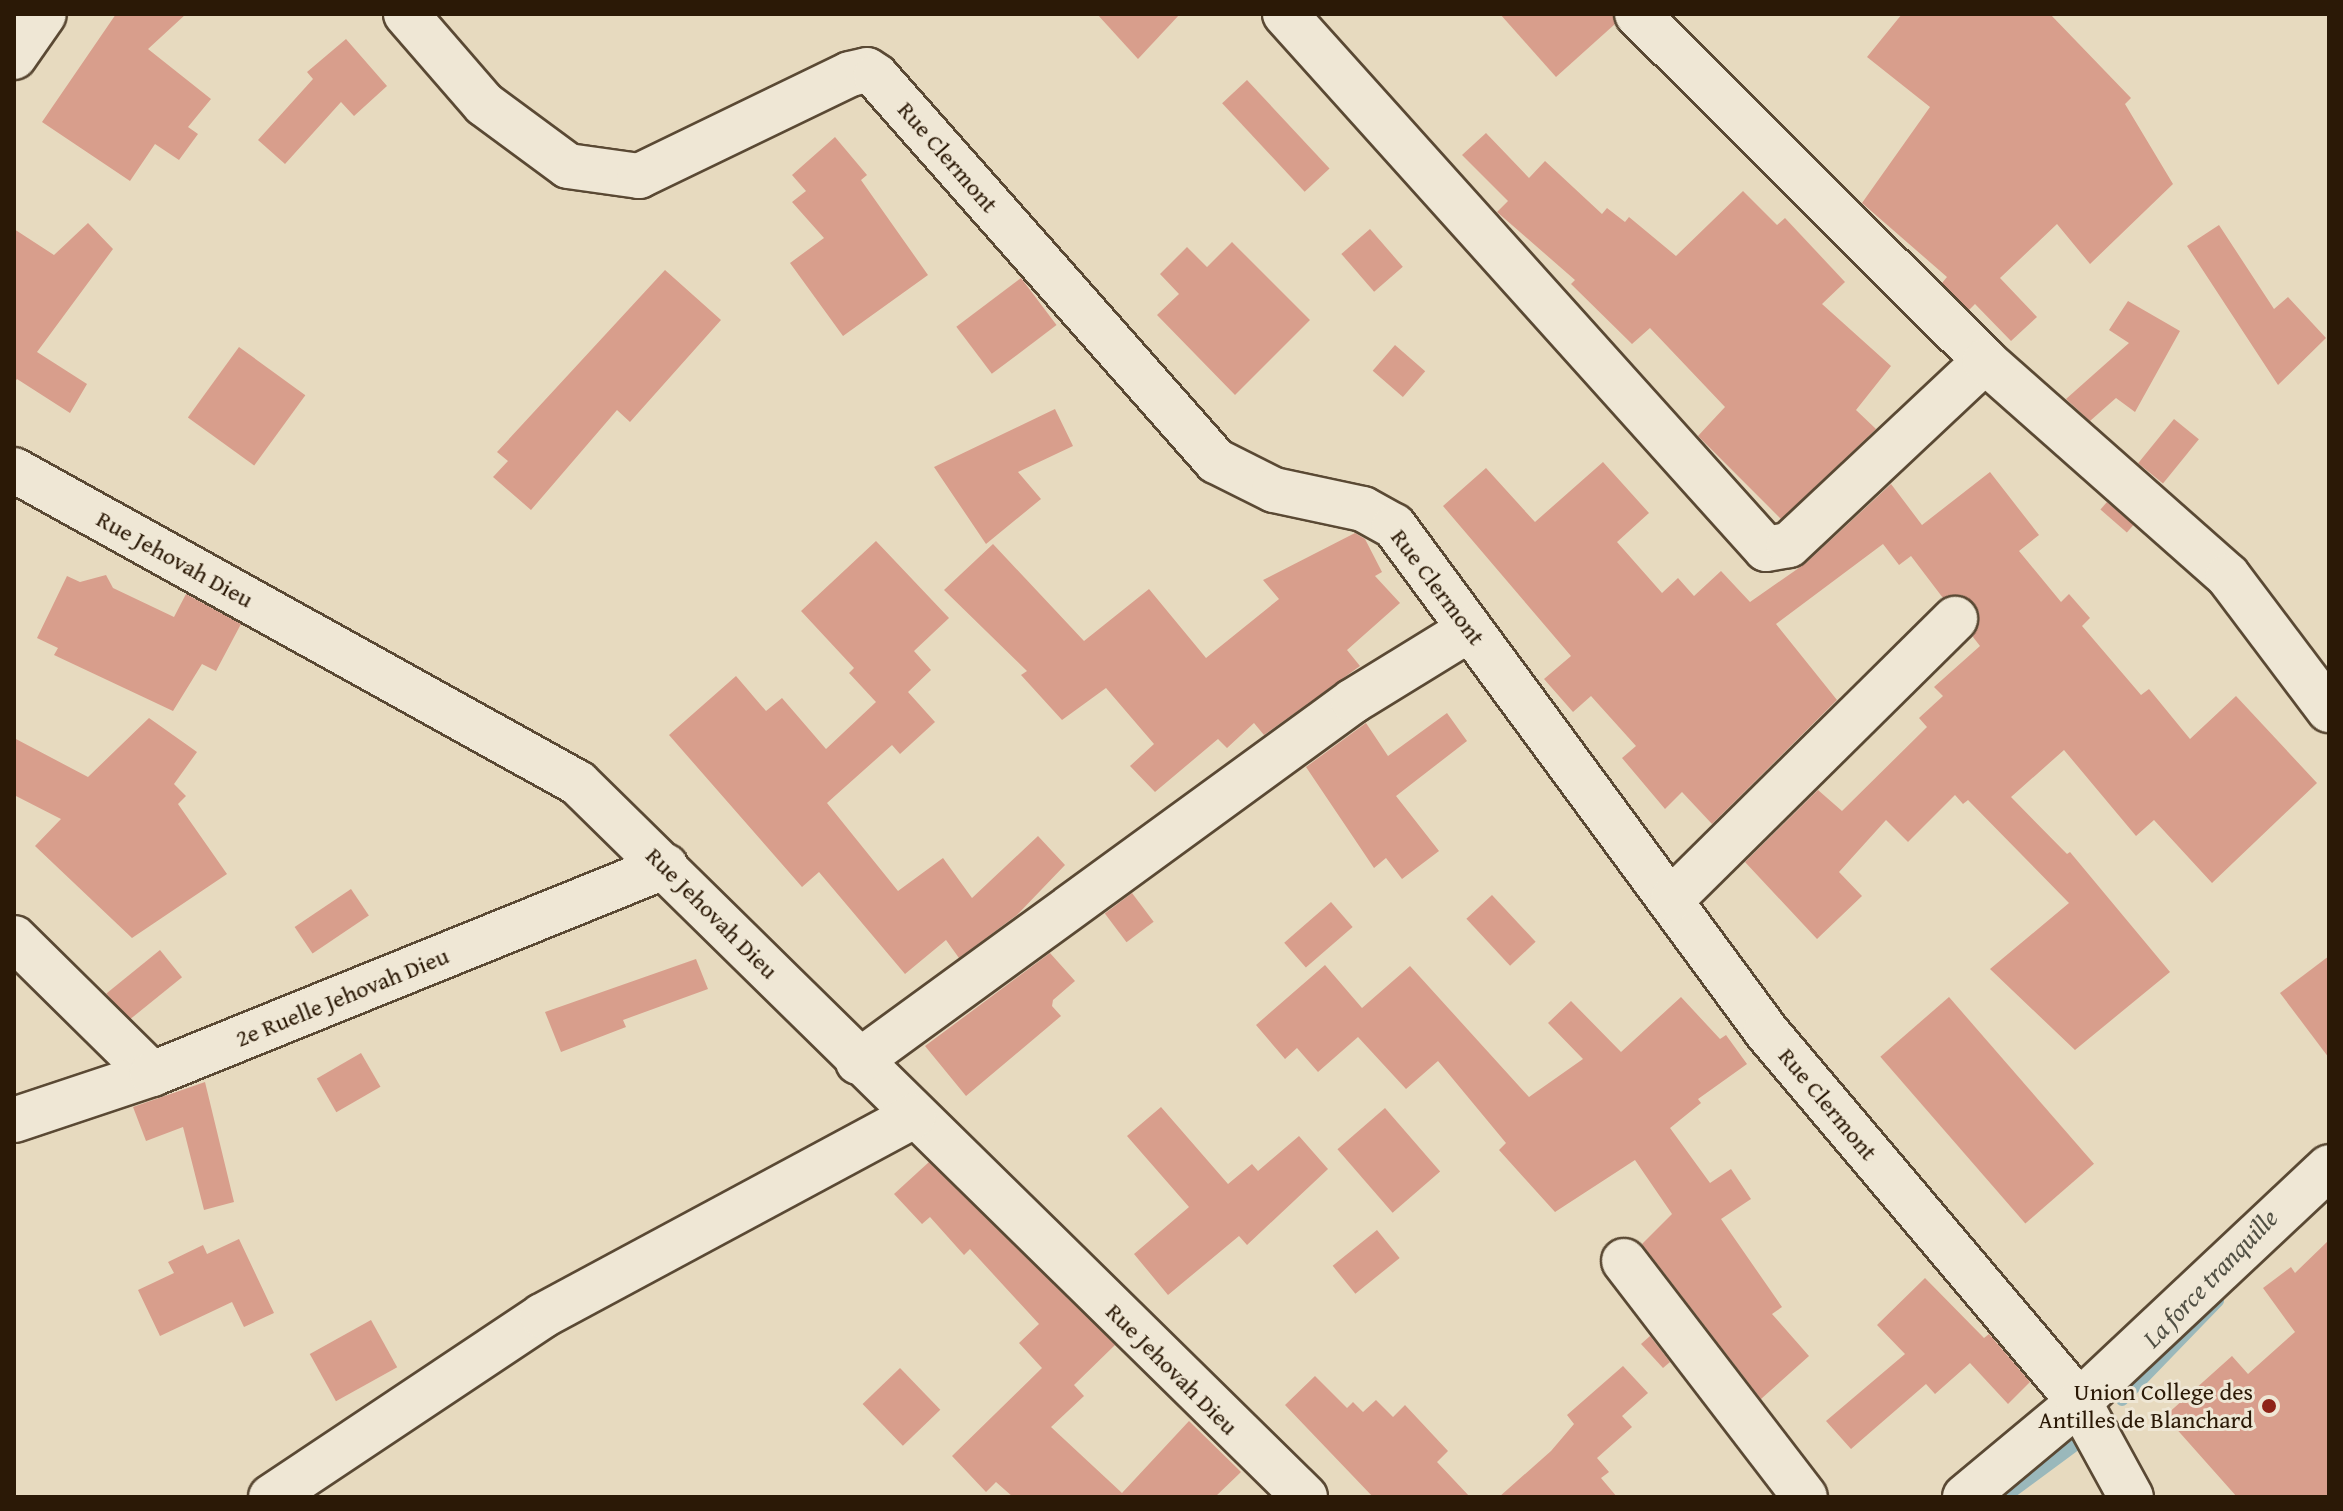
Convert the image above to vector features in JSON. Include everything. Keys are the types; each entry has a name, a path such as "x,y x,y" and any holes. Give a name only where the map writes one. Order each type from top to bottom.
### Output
{"street":[{"path":"14,57 44,14"},
{"name":"Rue Clermont","path":"406,14 484,104 568,166 639,176 850,74 867,70 876,76 1216,461 1274,490 1376,513 1394,526 1673,898 1766,1031 2079,1402 2131,1497"},
{"path":"1285,14 1766,549 1789,545 1985,361"},
{"path":"1637,14 1985,361 2228,576 2329,710"},
{"name":"Rue Jehovah Dieu","path":"14,470 555,766 666,866 858,1062 1305,1497"},
{"path":"1673,898 1955,619"},
{"path":"858,1062 1353,701 1470,629"},
{"name":"2e Ruelle Jehovah Dieu","path":"14,1120 152,1074 666,866"},
{"path":"14,938 152,1074"},
{"path":"271,1497 542,1316 914,1116"},
{"path":"1965,1497 2079,1402 2329,1167"},
{"path":"1624,1261 1805,1497"}],"building":[{"path":"116,14 186,14 148,49 211,99 188,127 198,134 179,160 155,144 130,181 42,122"},
{"path":"1097,14 1180,14 1138,59"},
{"path":"1500,14 1613,14 1615,24 1556,77"},
{"path":"1902,14 2050,14 2131,98 2125,104 2173,184 2090,264 2057,224 2000,278 2037,317 2011,341 1975,304 1969,310 1942,283 1947,277 1862,203 1930,107 1867,57"},
{"path":"346,39 387,86 354,116 341,102 285,164 258,140 313,79 307,72"},
{"path":"1247,80 1330,168 1305,192 1222,103"},
{"path":"1486,133 1529,178 1545,161 1602,214 1607,208 1625,222 1629,217 1676,256 1743,191 1777,225 1785,218 1845,282 1822,304 1891,366 1856,410 1876,429 1781,519 1698,436 1725,407 1650,328 1632,344 1571,284 1575,280 1497,212 1508,201 1462,155"},
{"path":"835,137 867,175 861,180 928,275 843,336 790,263 824,238 792,202 806,191 792,175"},
{"path":"88,223 113,249 37,352 87,384 70,413 17,379 14,383 14,229 54,255"},
{"path":"2219,225 2274,309 2288,297 2326,338 2278,385 2187,246"},
{"path":"1370,229 1403,267 1374,292 1341,254"},
{"path":"1232,242 1310,320 1235,395 1157,315 1179,294 1160,274 1187,247 1207,267"},
{"path":"665,270 721,320 630,422 617,410 531,510 493,477 508,461 497,452"},
{"path":"1021,278 1057,325 992,374 956,327"},
{"path":"2128,301 2180,331 2135,412 2116,398 2090,421 2066,399 2129,343 2109,330"},
{"path":"1395,345 1425,371 1403,397 1373,371"},
{"path":"239,347 305,395 254,466 188,417"},
{"path":"1055,409 1073,446 1018,472 1041,499 986,544 934,467"},
{"path":"2174,419 2199,439 2163,483 2138,463"},
{"path":"1603,462 1649,513 1617,542 1662,593 1678,578 1694,596 1721,571 1750,602 1806,563 1891,484 1922,525 1990,472 2039,535 2019,551 2061,602 2069,594 2090,618 2082,626 2141,695 2149,689 2190,739 2236,696 2317,783 2212,883 2154,820 2136,836 2064,750 2011,797 2067,854 2070,852 2170,972 2075,1050 1990,969 2069,903 1968,800 1963,804 1955,795 1908,842 1886,820 1839,872 1862,896 1817,939 1745,862 1818,790 1842,811 1927,727 1919,718 1943,696 1934,687 1980,646 1973,637 1979,612 1962,595 1943,598 1911,556 1899,565 1883,544 1776,624 1837,700 1712,824 1682,792 1665,809 1622,758 1636,746 1591,696 1573,712 1544,679 1571,656 1443,506 1486,468 1535,522"},
{"path":"2107,502 2133,525 2127,533 2100,510"},
{"path":"1355,533 1365,539 1382,572 1375,576 1400,603 1347,650 1360,666 1264,735 1254,723 1227,748 1218,739 1155,792 1130,766 1154,744 1106,688 1062,720 1021,675 1027,671 944,590 993,544 1084,641 1149,589 1206,658 1279,599 1263,580"},
{"path":"876,541 949,618 914,651 931,670 908,692 935,722 900,754 892,745 827,803 898,891 943,858 972,898 1038,836 1065,865 1017,915 959,958 946,940 905,974 819,872 802,887 669,735 736,676 766,711 782,698 826,749 876,702 849,673 854,668 801,611"},
{"path":"106,575 113,588 174,617 186,594 241,624 216,671 202,664 173,711 54,655 58,648 37,638 67,576 80,582"},
{"path":"1447,713 1467,741 1396,796 1439,851 1402,879 1386,858 1374,868 1306,767 1366,723 1388,756"},
{"path":"149,718 197,752 174,784 186,796 178,804 227,874 132,938 35,846 61,819 14,795 14,738 88,777"},
{"path":"351,889 369,916 313,954 295,927"},
{"path":"1132,893 1154,922 1127,942 1105,913"},
{"path":"1492,895 1536,942 1510,966 1466,919"},
{"path":"1331,902 1353,927 1306,968 1284,943"},
{"path":"160,950 182,977 128,1021 106,993"},
{"path":"1050,953 1075,981 1053,1000 1052,1006 1061,1016 966,1096 925,1046"},
{"path":"2329,956 2329,1058 2280,993"},
{"path":"696,959 708,989 623,1020 626,1027 561,1052 545,1012"},
{"path":"1325,965 1362,1008 1410,966 1529,1097 1583,1059 1548,1023 1571,1001 1621,1052 1681,997 1720,1039 1726,1035 1747,1064 1698,1099 1701,1103 1670,1128 1710,1183 1731,1169 1751,1199 1721,1219 1782,1307 1772,1314 1809,1356 1761,1399 1642,1244 1672,1214 1635,1160 1555,1212 1499,1150 1506,1143 1438,1061 1406,1089 1358,1037 1318,1072 1297,1048 1285,1059 1256,1025"},
{"path":"1949,997 2094,1164 2025,1223 1880,1057"},
{"path":"361,1053 380,1087 336,1112 317,1078"},
{"path":"205,1082 234,1202 204,1210 183,1127 146,1141 133,1107"},
{"path":"1161,1107 1228,1184 1252,1164 1258,1171 1299,1136 1328,1169 1247,1245 1239,1236 1168,1295 1134,1254 1189,1207 1127,1136"},
{"path":"1385,1108 1440,1171 1393,1213 1337,1149"},
{"path":"929,1162 1115,1345 1074,1385 1084,1396 1051,1427 1122,1493 1189,1421 1241,1472 1215,1497 1013,1497 996,1482 986,1492 952,1456 1042,1368 1019,1343 1039,1324 970,1249 964,1255 930,1217 922,1224 894,1194"},
{"path":"1377,1230 1400,1258 1355,1294 1333,1266"},
{"path":"239,1239 274,1313 244,1327 232,1302 160,1336 138,1290 174,1273 168,1262 203,1245 207,1254"},
{"path":"2329,1240 2329,1497 2237,1497 2165,1416 2232,1356 2248,1374 2295,1332 2263,1288 2291,1267 2295,1273"},
{"path":"1925,1278 1984,1338 1989,1334 2030,1382 2008,1404 1970,1363 1935,1394 1926,1384 1851,1449 1826,1421 1905,1354 1877,1325"},
{"path":"371,1320 397,1367 336,1401 310,1354"},
{"path":"1650,1336 1670,1362 1663,1368 1641,1344"},
{"path":"1623,1366 1648,1393 1622,1416 1632,1427 1597,1458 1609,1472 1601,1478 1617,1497 1499,1497 1551,1451 1574,1424 1567,1415"},
{"path":"900,1368 940,1410 903,1446 863,1404"},
{"path":"1315,1376 1347,1408 1353,1402 1363,1412 1376,1400 1393,1417 1405,1405 1448,1451 1437,1462 1470,1497 1373,1497 1285,1405"}],"waterway":[{"name":"La force tranquille","path":"2122,1400 2218,1301"},
{"name":"La force tranquille","path":"2005,1497 2078,1443"}],"place":[{"name":"Union College des Antilles de Blanchard","path":"2269,1406"}]}
